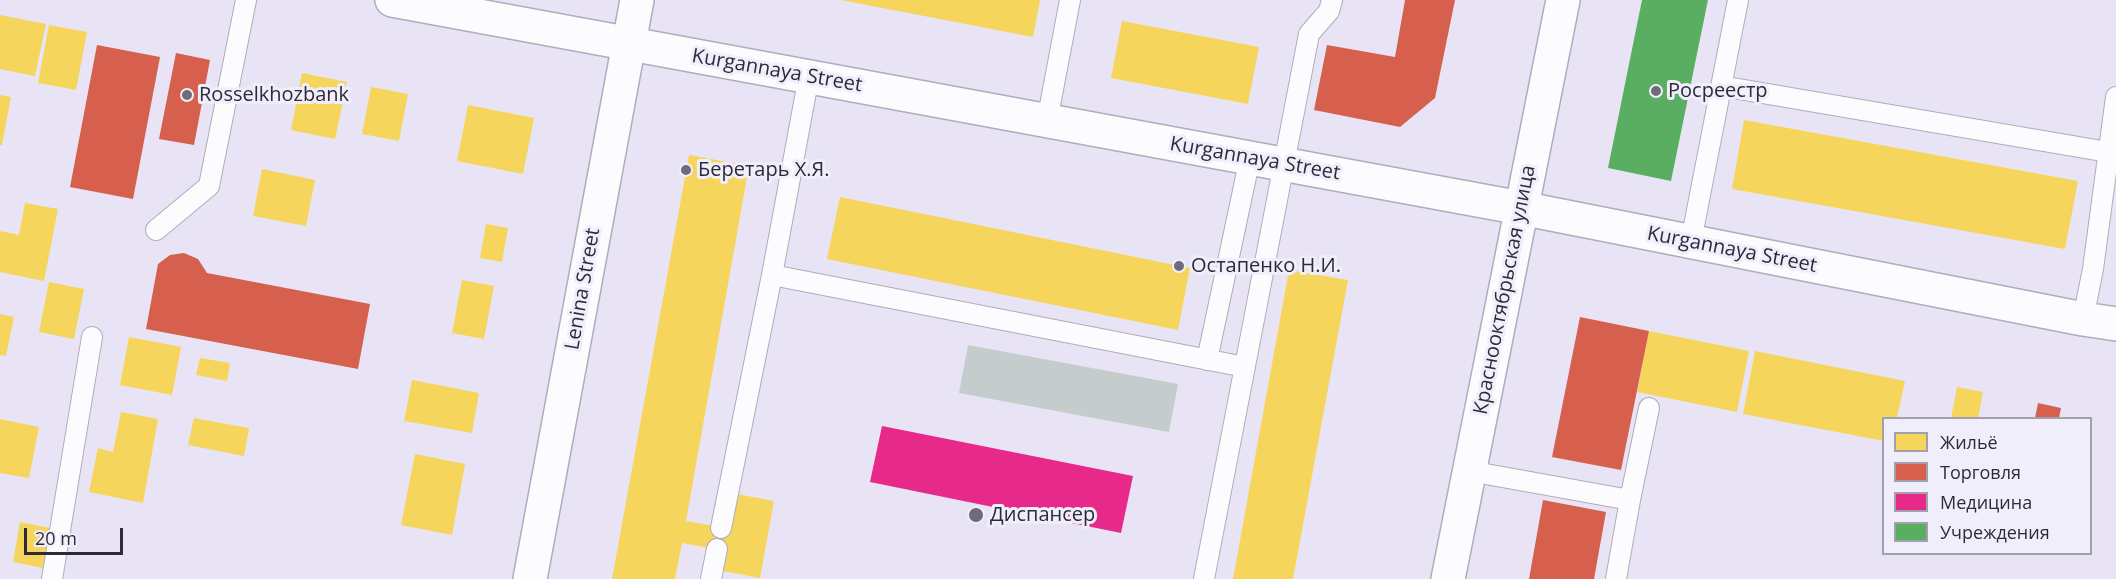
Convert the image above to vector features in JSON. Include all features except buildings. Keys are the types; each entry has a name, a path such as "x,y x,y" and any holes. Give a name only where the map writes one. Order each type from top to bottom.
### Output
{"street":[{"name":"Kurgannaya Street","path":"393,0 1521,208 2116,324"},
{"name":"Lenina Street","path":"530,579 637,0"},
{"name":"Краснооктябрьская улица","path":"1448,579 1563,0"}],"lane":[{"path":"156,230 209,186 246,0"},
{"path":"1047,121 1070,0"},
{"path":"1204,579 1310,34 1329,11 1332,0"},
{"path":"1691,241 1738,0"},
{"path":"722,528 809,76"},
{"path":"1721,86 2108,152"},
{"path":"2083,319 2093,269 2116,97"},
{"path":"1207,360 1250,158"},
{"path":"772,275 1245,367"},
{"path":"52,579 92,336"},
{"path":"1616,579 1649,408"},
{"path":"1469,471 1630,500"},
{"path":"711,579 717,549"}],"shaded area":[{"path":"968,345 1178,384 1169,432 959,393"}],"place":[{"name":"Росреестр","path":"1656,91"},
{"name":"Rosselkhozbank","path":"187,95"},
{"name":"Беретарь Х.Я.","path":"686,170"},
{"name":"Остапенко Н.И.","path":"1179,266"},
{"name":"Диспансер","path":"976,515"}]}
